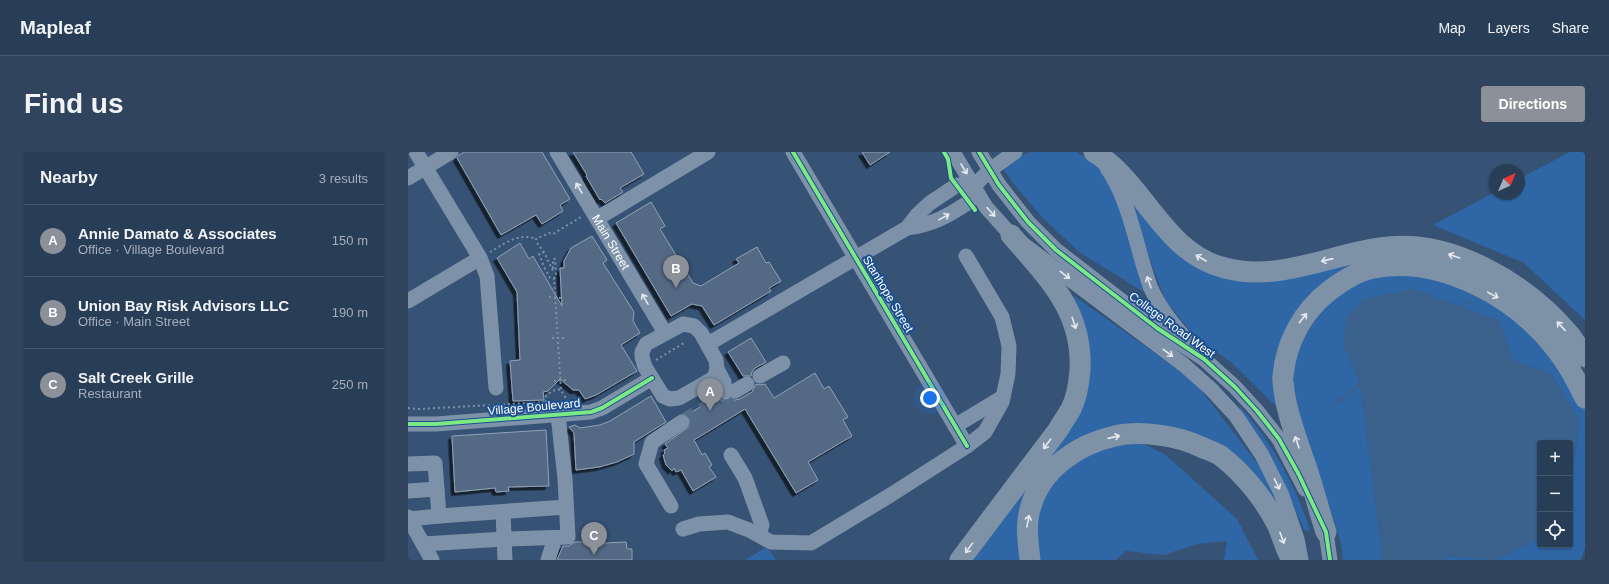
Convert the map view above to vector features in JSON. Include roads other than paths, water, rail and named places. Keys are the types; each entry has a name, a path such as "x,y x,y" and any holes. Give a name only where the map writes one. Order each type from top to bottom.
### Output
{"highway":[{"path":"1094,152 1103,157 1123,177 1171,235 1187,249 1205,261 1225,268 1247,272 1267,272 1289,269 1380,248 1404,246 1438,251 1471,262 1524,291 1560,325 1570,336 1585,358"},
{"path":"960,560 1058,430 1071,408 1079,385 1080,360 1078,341 1070,312 1060,294 1047,277 1011,235"},
{"path":"1326,532 1287,410 1283,377 1287,352 1299,323 1317,300 1346,279 1373,268 1404,265 1436,269 1466,280 1501,299 1527,319 1555,348 1576,380 1585,398"},
{"path":"1030,560 1026,528 1031,505 1043,481 1059,462 1083,446 1116,435 1151,434 1189,441 1220,456 1245,478 1278,526 1287,552 1292,560"}],"street":[{"path":"416,152 483,256 487,276 496,388"},
{"path":"408,178 451,152"},
{"name":"Main Street","path":"557,152 665,333"},
{"name":"Stanhope Street","path":"793,152 967,446"},
{"name":"College Road West","path":"953,152 986,207 1011,235 1184,365 1224,402 1250,436 1272,475 1289,512 1297,538 1301,560"},
{"name":"College Road West","path":"979,152 999,185 1028,222 1056,250 1157,328 1204,359 1235,387 1258,411 1279,439 1298,473 1326,532 1330,560"},
{"path":"907,228 923,226 939,220 969,202 974,186 990,170 1015,152"},
{"path":"1090,152 1107,169 1120,191 1150,286 1160,306 1173,325 1204,359"},
{"path":"595,214 705,153"},
{"path":"708,344 907,228 918,214 930,203 957,185 974,186"},
{"path":"408,301 483,256"},
{"path":"683,528 699,524 728,522 759,535 771,542 811,543 883,500 967,446 985,432 1002,402 1008,374 1009,346 1002,318 966,256"},
{"path":"671,506 646,464 652,442 681,421 681,412 663,396 648,372 642,357 642,352 646,344 683,324 694,326 701,333 708,344 716,360 717,370 724,382 736,389"},
{"path":"760,376 783,363"},
{"path":"663,396 679,398 714,378 717,370"},
{"name":"Village Boulevard","path":"408,424 436,424 558,409 586,413 602,408 648,372"},
{"path":"955,426 1003,397"},
{"path":"423,544 568,537 565,480 558,409"},
{"path":"731,455 745,478 762,525 759,535"},
{"path":"408,464 435,463 439,516"},
{"path":"408,491 437,489"},
{"path":"432,560 408,518 566,507"},
{"path":"503,512 506,560"},
{"path":"548,560 555,538"}],"waterway":[{"path":"1461,308 1461,306 1469,301"},
{"path":"1334,405 1362,383"}],"tunnel":[{"path":"682,422 735,391"}],"place":[{"name":"Union Bay Risk Advisors LLC","path":"676,288"},
{"name":"Annie Damato & Associates","path":"710,411"},
{"name":"Salt Creek Grille","path":"594,555"}]}
